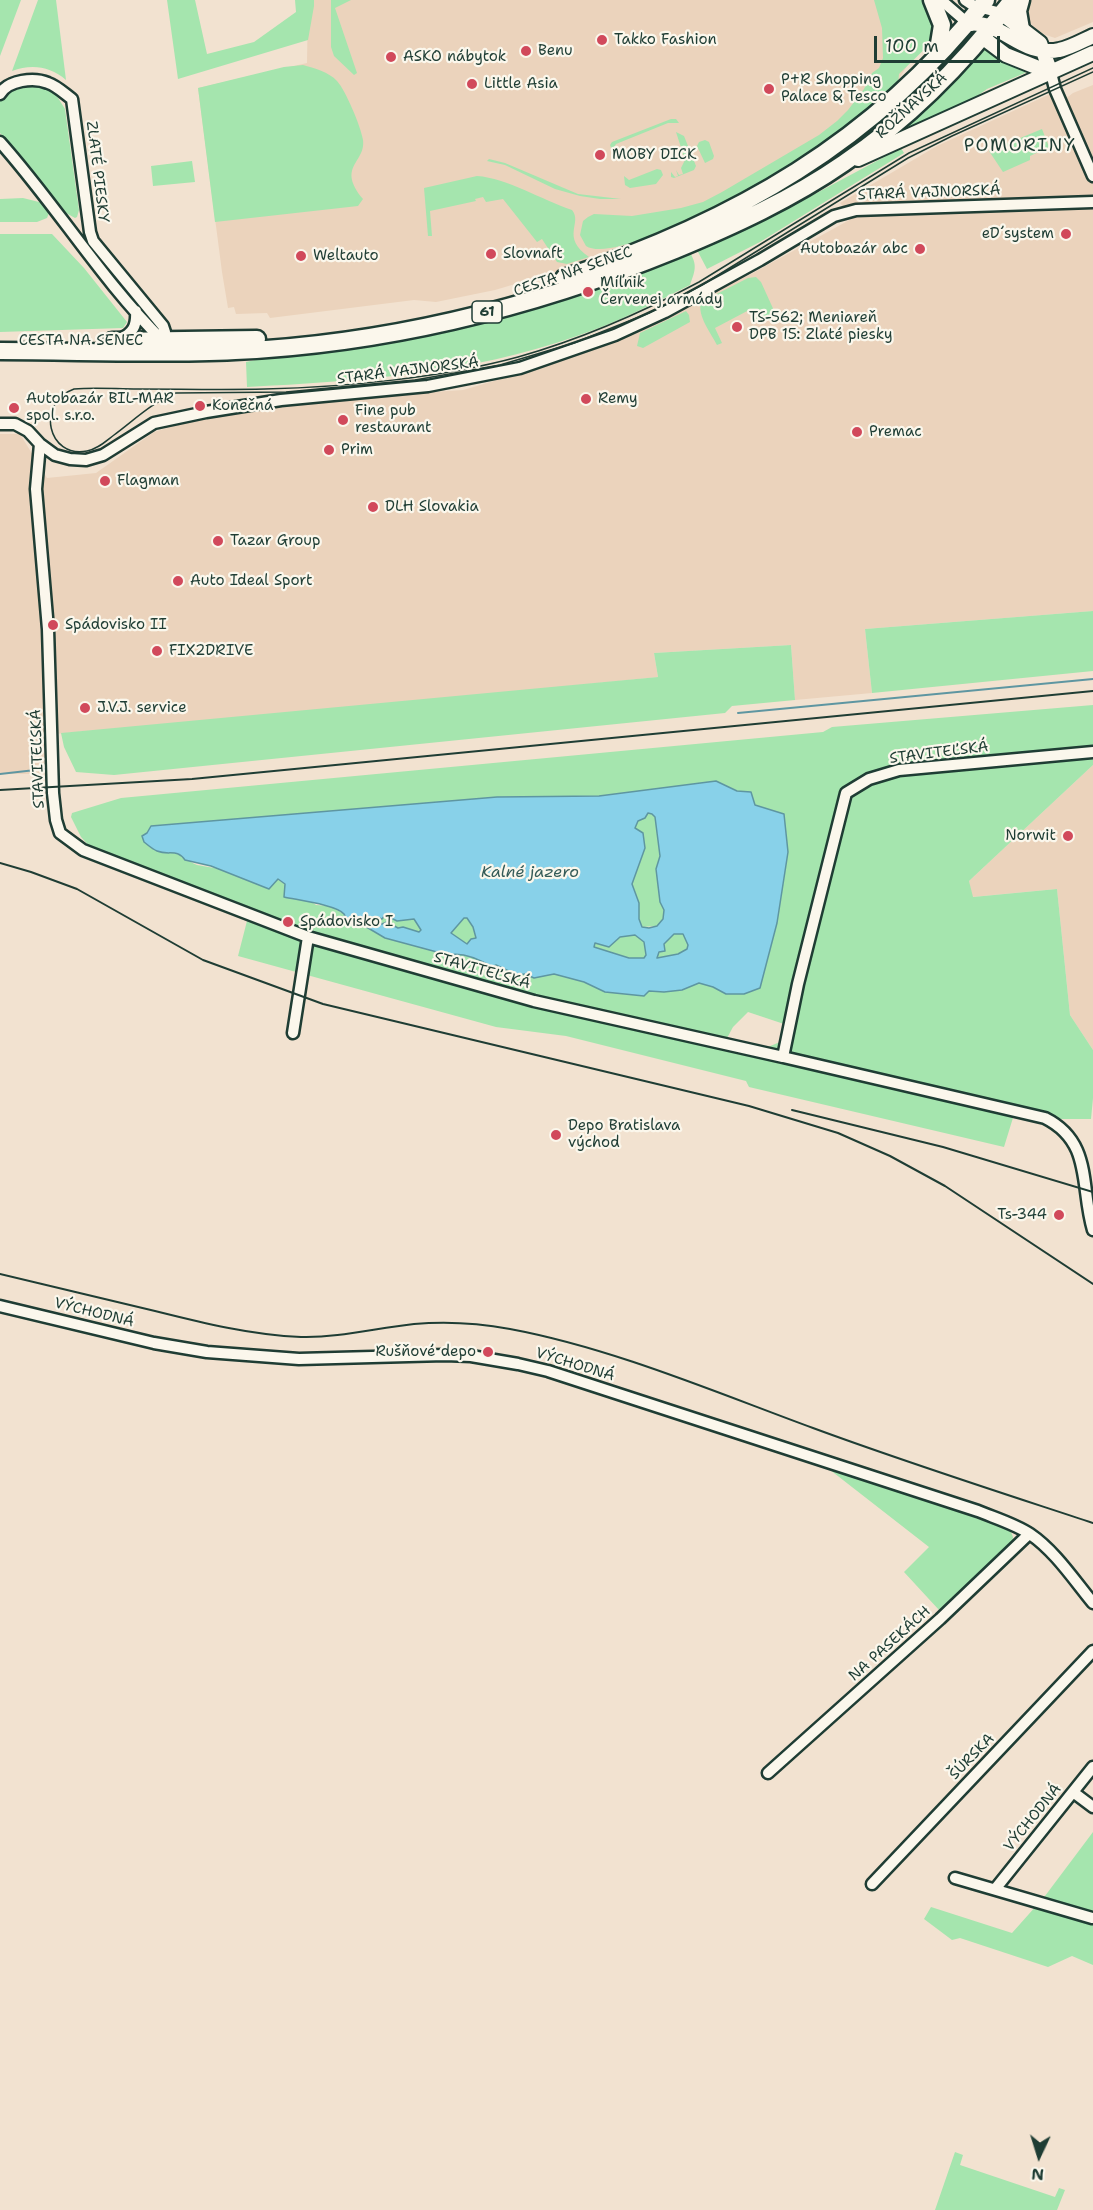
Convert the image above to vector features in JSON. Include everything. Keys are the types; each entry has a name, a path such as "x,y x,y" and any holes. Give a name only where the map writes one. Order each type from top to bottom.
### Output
{"main road":[{"path":"932,0 942,25 937,57"},
{"path":"1021,0 1018,11 1021,29"},
{"name":"ROŽŇAVSKÁ","path":"878,112 937,57 968,24 980,2"},
{"path":"1006,7 1021,29 1040,43 1051,73"},
{"name":"ROŽŇAVSKÁ","path":"826,175 910,111 952,70 1006,7"},
{"path":"968,24 978,23 1006,55 1051,73"},
{"path":"986,32 1042,51 1062,49 1093,36"},
{"path":"1025,82 1036,67 1042,51"},
{"path":"826,175 1025,82 1051,73 1093,53"},
{"name":"CESTA NA SENEC","path":"0,341 272,338 361,328 446,311 536,287 649,245 752,199 822,156 878,112"},
{"name":"CESTA NA SENEC","path":"0,351 186,353 272,349 381,336 525,302 630,267 717,232 765,209 826,175"}],"street":[{"path":"941,0 968,24"},
{"path":"980,2 1006,7"},
{"path":"1051,73 1055,89 1093,176"},
{"name":"ZLATÉ PIESKY","path":"0,94 12,84 36,80 49,83 72,99 93,241 163,326 165,332 162,341"},
{"path":"0,142 47,197 71,232 136,312 162,341 186,353"},
{"name":"STARÁ VAJNORSKÁ","path":"0,424 15,424 28,430 40,444 64,458 86,460 103,455 154,423 281,400 428,386 520,368 615,335 665,312 834,216 856,210 1093,202"},
{"path":"116,341 133,330 136,312"},
{"name":"CESTA NA SENEC","path":"130,353 162,341"},
{"name":"STAVITEĽSKÁ","path":"40,444 36,489 48,629 52,788 60,833 83,850 308,937 534,1001 783,1057 798,984 846,793 870,778 899,770 1093,752"},
{"path":"293,1033 308,937"},
{"path":"783,1057 1045,1118 1059,1125 1077,1148 1083,1166 1087,1204 1093,1230"},
{"name":"VÝCHODNÁ","path":"0,1306 154,1343 207,1353 299,1359 471,1356 548,1371 978,1511 1029,1534 1052,1553 1093,1603"},
{"name":"NA PASEKÁCH","path":"768,1773 940,1619 1029,1534"},
{"name":"ŠÚRSKA","path":"872,1884 1093,1652"},
{"name":"VÝCHODNÁ","path":"996,1888 1093,1767"},
{"path":"1073,1792 1093,1808"},
{"path":"955,1878 996,1888 1092,1918"}],"shaded area":[{"path":"308,0 923,0 931,28 897,82 802,160 740,196 632,244 552,273 495,290 436,302 414,300 270,318 267,313 236,314 234,307 228,308 198,88 307,63"},
{"path":"1029,0 1093,0 1093,22 1055,38 1043,34 1032,25 1026,16 1026,4"},
{"path":"1093,85 1093,611 865,629 872,693 795,700 791,645 654,653 658,677 352,708 43,735 44,774 0,774 0,434 20,434 47,478 96,473 154,432 214,414 386,395 463,390 528,371 618,340 753,273 853,218 840,203 937,146 1050,94 1056,106 1073,93"},
{"path":"1093,765 1093,1050 1070,1015 1057,889 972,897 969,881"}],"green space":[{"path":"0,0 21,0 0,56"},
{"path":"38,0 56,0 66,80 47,69 26,67 12,71"},
{"path":"167,0 195,0 207,54 254,42 296,12 295,0 314,0 314,6 308,40 178,79"},
{"path":"331,0 351,0 335,8 357,73 354,75 334,56 331,47"},
{"path":"874,0 925,0 936,22 933,41 899,74 898,84 863,114 808,154 706,211 633,242 605,249 586,246 580,235 583,221 594,214 632,216 703,202 819,135 837,121 864,89 872,73 879,68 883,58 882,28"},
{"path":"972,34 975,38 928,89 878,131 785,195 782,189 837,153 872,126 928,78 966,36"},
{"path":"982,44 1029,68 1025,73 987,89 943,115 889,138"},
{"path":"303,65 334,78 353,109 363,140 363,148 354,166 352,179 363,199 358,206 215,222 198,88 284,67"},
{"path":"40,84 55,93 65,109 79,210 75,218 66,213 0,133 0,101 4,96 18,86"},
{"path":"676,119 679,123 668,123 616,144 614,147 616,154 613,153 610,145 612,142"},
{"path":"1042,129 1049,147 1030,156 1030,160 1003,172 989,151"},
{"path":"676,132 684,136 696,166 694,170 674,178 671,177 671,172 675,177 678,176 676,170 679,175 683,174 681,168 685,160"},
{"path":"705,140 709,142 714,156 705,163 697,146 699,142"},
{"path":"901,148 904,153 760,242 707,269 697,250 783,211"},
{"path":"489,159 505,163 578,194 621,199 580,196 555,189 505,165 487,161"},
{"path":"192,161 195,182 153,186 151,166"},
{"path":"657,169 661,170 663,175 656,184 630,188 625,185 624,176 629,180"},
{"path":"477,176 512,185 572,210 575,215 576,243 580,250 589,257 567,264 557,262 542,239 537,242 503,199 486,202 483,197 475,199 476,201 430,211 432,236 428,236 424,188"},
{"path":"23,198 47,204 49,213 47,218 37,222 0,222 0,199"},
{"path":"0,234 52,234 84,268 127,322 123,328 0,332"},
{"path":"689,251 695,268 690,285 606,325 537,349 414,374 247,387 246,362 282,354 402,340 447,331 502,316"},
{"path":"756,277 761,282 776,315 759,324 751,309 715,328 722,343 717,345 703,319 701,302 748,278"},
{"path":"686,311 690,322 643,348 637,346 640,333"},
{"path":"1093,611 1093,671 872,693 865,629"},
{"path":"791,645 795,700 732,706 725,713 114,775 76,772 64,747 61,733 658,677 654,653"},
{"path":"1093,705 1093,765 969,881 973,897 1057,889 1070,1015 1093,1050 1091,1119 1058,1119 1016,1108 1004,1147 749,1087 746,1081 566,1036 496,1027 238,956 247,921 303,941 531,1004 763,1049 780,1042 784,1024 748,1012 733,1027 726,1040 516,990 360,948 282,922 92,849 81,837 71,817 72,813 121,798 823,732 832,727","holes":["716,781 737,791 751,792 755,805 784,814 788,852 777,923 760,988 726,994 699,983 682,990 664,992 648,990 605,992 584,982 554,974 534,978 525,974 517,975 496,965 491,967 470,957 459,954 448,955 385,938 363,925 347,923 344,914 330,906 316,905 277,879 197,865 178,853 165,853 142,836 151,826 497,797 599,796"]},
{"path":"648,813 655,817 660,856 656,869 664,910 663,919 657,926 642,927 639,919 639,903 632,884 645,848 635,828 638,820"},
{"path":"385,915 401,920 414,919 421,930 419,933 403,927 398,928 387,922 382,924 375,920 377,916"},
{"path":"464,918 467,918 473,927 476,938 467,944 451,933"},
{"path":"674,934 683,934 688,945 687,949 678,954 657,958 664,944"},
{"path":"635,935 644,942 646,955 644,958 629,958 594,948 595,943 608,947 620,937"},
{"path":"825,1466 1004,1527 1011,1532 1012,1544 939,1610 904,1572 929,1547"},
{"path":"1093,1832 1093,1965 1072,1956 1048,1967 960,1938 952,1940 924,1919 931,1907 1012,1933 1045,1896"},
{"path":"955,2152 963,2155 960,2165 1055,2197 1059,2188 1065,2190 1057,2210 935,2210"}],"water":[{"name":"Kalné jazero","path":"716,781 737,791 751,792 755,805 784,814 788,852 777,923 760,988 744,994 726,994 699,983 682,990 649,991 644,996 605,992 584,982 554,974 534,978 525,974 517,975 496,965 492,967 470,957 459,954 448,955 385,938 363,925 347,923 344,914 334,908 284,897 285,884 278,879 269,889 211,866 185,860 179,854 157,851 144,842 142,836 151,826 497,797 599,796","holes":["648,813 655,817 660,856 656,869 660,902 664,910 663,919 657,926 649,928 642,927 639,919 639,903 632,884 645,848 643,833 635,828 638,821 645,818","385,915 397,921 414,919 421,930 419,932 403,927 398,928 387,922 382,924 375,920 377,917 382,919","464,918 467,918 476,938 471,939 467,944 451,933","674,934 683,934 688,945 687,949 678,954 657,958 659,952 665,951 664,944","635,935 644,942 646,955 644,958 629,958 594,947 595,943 609,947 620,937"]}],"waterway":[{"path":"738,713 1093,679"},
{"path":"0,774 44,769"}],"tram line":[{"path":"1093,68 909,153 699,282 633,315 565,342 518,357 457,371 360,384 265,389 74,389 62,396 54,406 51,428 55,439 63,447 74,451 87,451 102,445 152,406 176,393 286,392 415,380 500,365 574,343 649,313 702,285 908,158 1093,72"}],"railway":[{"path":"0,790 192,779 1093,691"},
{"path":"0,863 77,889 203,960 323,1004 749,1106 838,1133 890,1156 945,1186 1093,1284"},
{"path":"792,1110 943,1147 1093,1192"},
{"path":"0,1274 209,1324 264,1334 315,1337 414,1324 450,1323 498,1327 548,1337 625,1359 882,1453 1093,1523"}],"place":[{"name":"Takko Fashion","path":"602,40"},
{"name":"Benu","path":"526,51"},
{"name":"ASKO nábytok","path":"391,57"},
{"name":"Little Asia","path":"472,84"},
{"name":"P+R Shopping Palace & Tesco","path":"769,89"},
{"name":"MOBY DICK","path":"600,155"},
{"name":"eD´system","path":"1066,234"},
{"name":"Autobazár abc","path":"920,249"},
{"name":"Slovnaft","path":"491,254"},
{"name":"Weltauto","path":"301,256"},
{"name":"Míľnik Červenej armády","path":"588,292"},
{"name":"TS-562; Meniareň DPB 15: Zlaté piesky","path":"737,327"},
{"name":"Remy","path":"586,399"},
{"name":"Konečná","path":"200,406"},
{"name":"Autobazár BIL-MAR spol. s.r.o.","path":"14,408"},
{"name":"Fine pub restaurant","path":"343,420"},
{"name":"Premac","path":"857,432"},
{"name":"Prim","path":"329,450"},
{"name":"Flagman","path":"105,481"},
{"name":"DLH Slovakia","path":"373,507"},
{"name":"Tazar Group","path":"218,541"},
{"name":"Auto Ideal Sport","path":"178,581"},
{"name":"Spádovisko II","path":"53,625"},
{"name":"FIX2DRIVE","path":"157,651"},
{"name":"J.V.J. service","path":"85,708"},
{"name":"Norwit","path":"1068,836"},
{"name":"Spádovisko I","path":"288,922"},
{"name":"Depo Bratislava východ","path":"556,1135"},
{"name":"Ts-344","path":"1059,1215"},
{"name":"Rušňové depo","path":"488,1352"}],"district":[{"name":"POMORINY","path":"1020,146"}]}
